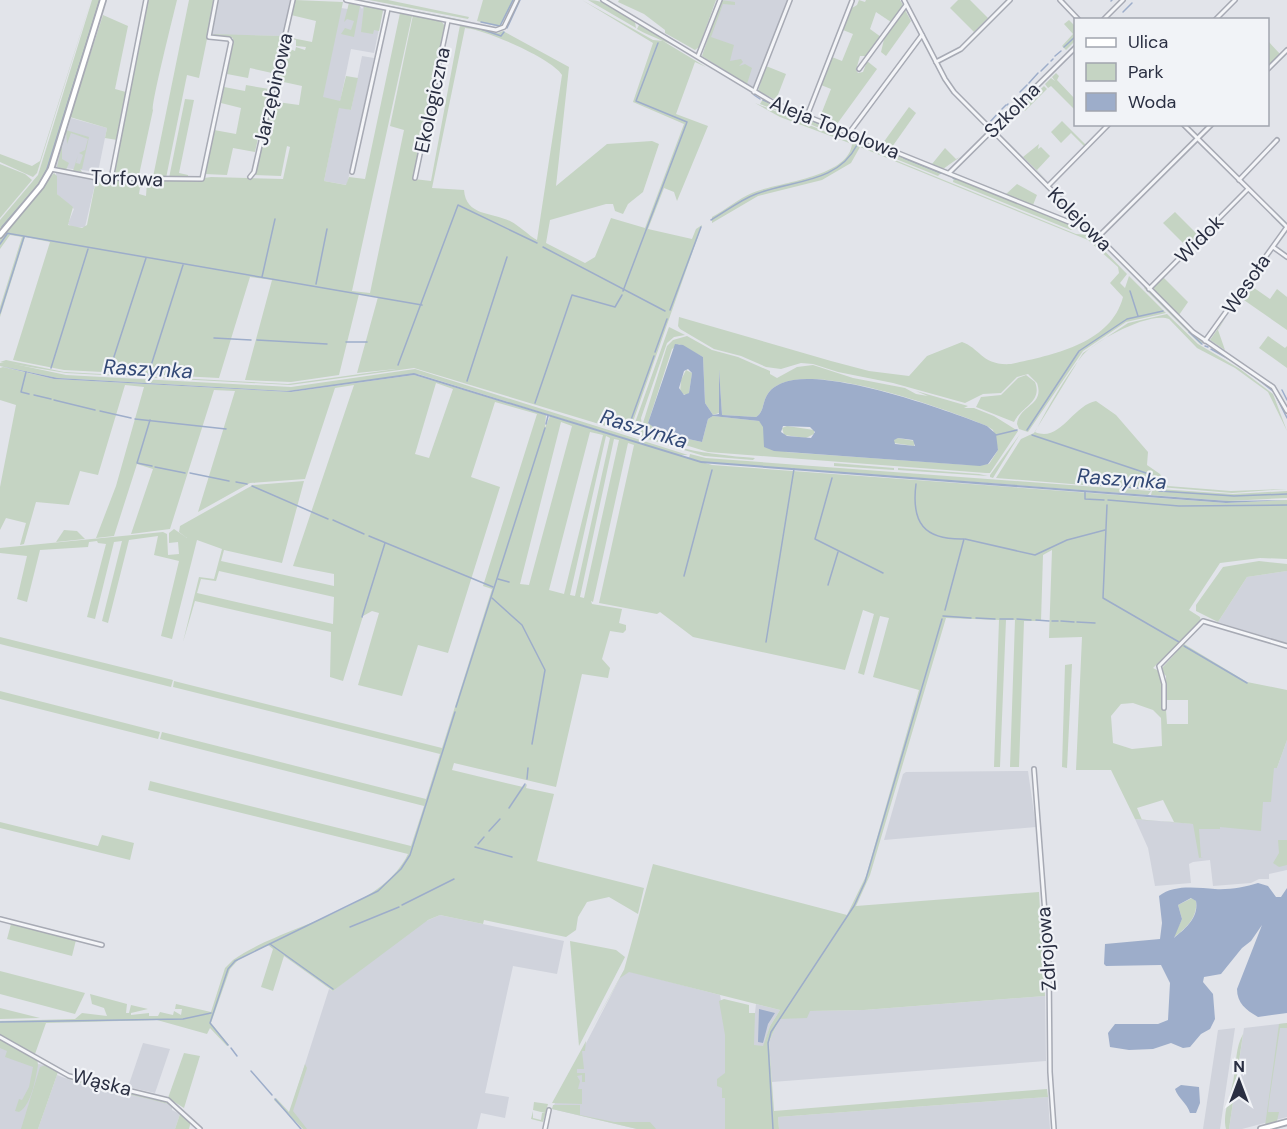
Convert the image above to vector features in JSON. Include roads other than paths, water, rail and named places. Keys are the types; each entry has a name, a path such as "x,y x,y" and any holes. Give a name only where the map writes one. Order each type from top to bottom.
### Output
{"street":[{"path":"0,235 41,186 51,169 103,0"},
{"path":"111,179 146,0"},
{"name":"Torfowa","path":"51,169 75,176 111,179 201,180 231,41 210,38 216,0"},
{"name":"Jarzębinowa","path":"250,177 254,172 293,0"},
{"path":"346,0 500,29 505,26 517,0"},
{"name":"Aleja Topolowa","path":"603,0 754,92 807,116 1069,222 1076,223 1081,220"},
{"path":"698,56 720,0"},
{"path":"754,92 790,0"},
{"name":"Kolejowa","path":"904,0 949,86 1149,289 1205,341 1274,387 1287,411"},
{"path":"936,62 961,49 1010,0"},
{"path":"1060,0 1077,18"},
{"path":"1105,18 1123,0"},
{"path":"1217,18 1235,0"},
{"path":"807,116 852,1"},
{"path":"859,69 906,5"},
{"path":"352,172 388,9"},
{"name":"Ekologiczna","path":"416,178 448,21"},
{"path":"849,133 922,35"},
{"name":"Szkolna","path":"949,173 1074,49"},
{"path":"1269,68 1287,50"},
{"path":"1048,186 1107,126"},
{"path":"1185,126 1287,227"},
{"path":"1098,237 1210,126"},
{"path":"1239,180 1277,140"},
{"name":"Widok","path":"1149,289 1248,189"},
{"name":"Wesoła","path":"1205,341 1287,227"},
{"path":"1273,247 1287,257"},
{"path":"1164,708 1164,684 1159,666 1205,621 1287,646"},
{"name":"Zdrojowa","path":"1034,770 1049,966 1050,1072 1054,1129"},
{"path":"0,919 102,945"},
{"name":"Wąska","path":"0,1037 69,1076 168,1100 200,1129"},
{"path":"545,1129 549,1110"},
{"path":"1261,1129 1287,1122"}],"water":[{"path":"675,344 683,345 703,357 705,403 713,415 719,414 719,369 722,415 756,417 762,410 766,396 774,387 801,379 825,380 914,400 987,426 996,434 998,450 988,464 980,466 774,451 764,447 763,427 759,421 713,416 708,419 702,442 661,433 648,423","holes":["688,369 692,373 689,393 684,395 679,388 684,371","783,426 810,427 815,432 811,438 787,436 781,432","898,438 913,440 915,446 895,444 894,440"]},
{"path":"0,366 58,378 287,391 414,373 701,461 1228,501 1287,500 1226,503 701,463 414,375 291,392 54,379"},
{"path":"1258,883 1268,886 1276,897 1281,897 1287,888 1287,1013 1258,1017 1240,1002 1237,989 1262,925 1251,941 1242,948 1221,974 1204,977 1203,982 1213,994 1215,1019 1210,1029 1201,1034 1190,1047 1183,1048 1171,1043 1153,1049 1129,1050 1110,1047 1108,1033 1115,1024 1158,1024 1168,1020 1170,983 1161,965 1106,966 1104,964 1105,944 1160,939 1162,923 1159,896 1165,892 1179,888 1237,888","holes":["1191,898 1196,901 1193,918 1187,927 1174,938 1182,919 1178,905"]},
{"path":"759,1009 775,1013 768,1024 763,1043 758,1042"},
{"path":"1181,1085 1199,1087 1200,1103 1196,1113 1190,1113 1176,1092 1175,1089"}],"waterway":[{"path":"2,227 39,184 47,169 100,0"},
{"path":"481,22 500,26 513,0"},
{"path":"507,28 520,0"},
{"path":"1123,12 1132,3"},
{"path":"478,28 501,36 504,32"},
{"path":"1064,47 1074,38"},
{"path":"623,291 687,122 636,101 658,43"},
{"path":"1055,56 1061,51"},
{"path":"1041,71 1048,64"},
{"path":"1029,83 1038,73"},
{"path":"1020,92 1027,85"},
{"path":"754,95 760,99"},
{"path":"763,100 807,118"},
{"path":"1002,109 1006,105"},
{"path":"990,122 1000,111"},
{"path":"808,119 903,157"},
{"path":"711,220 756,194 825,174 848,158 857,145"},
{"path":"904,158 941,173"},
{"path":"398,365 458,205 537,243"},
{"path":"262,277 275,219"},
{"path":"670,310 701,227"},
{"path":"316,284 327,229"},
{"path":"6,233 422,305"},
{"path":"0,244 7,234"},
{"path":"0,313 24,237"},
{"path":"543,247 665,311"},
{"path":"51,368 88,249"},
{"path":"467,381 507,257"},
{"name":"Raszynka","path":"109,372 146,258"},
{"name":"Raszynka","path":"148,375 183,265"},
{"path":"1130,291 1138,316"},
{"path":"535,403 572,295 615,307 622,295"},
{"path":"1027,430 1079,351 1127,319 1163,311"},
{"path":"655,352 667,319"},
{"path":"1189,332 1202,344"},
{"path":"214,338 251,340"},
{"path":"257,340 327,344"},
{"path":"346,342 367,342"},
{"path":"1211,349 1236,363"},
{"name":"Raszynka","path":"627,431 654,356"},
{"path":"1240,366 1252,375"},
{"path":"26,372 21,392 29,394"},
{"path":"1255,377 1273,391"},
{"path":"1282,390 1287,400"},
{"path":"34,395 51,399"},
{"path":"1277,398 1287,418"},
{"path":"54,400 95,410"},
{"path":"100,411 131,418"},
{"path":"546,424 548,416"},
{"path":"135,419 226,429"},
{"path":"150,420 137,463 152,466"},
{"path":"456,707 545,428"},
{"path":"996,435 1017,430"},
{"name":"Raszynka","path":"1032,435 1149,474"},
{"path":"155,467 185,473"},
{"path":"766,642 794,469"},
{"path":"684,576 712,470"},
{"path":"190,473 229,481"},
{"name":"Raszynka","path":"1153,476 1157,479 1156,487"},
{"path":"832,478 815,539 883,573"},
{"path":"236,482 247,484"},
{"path":"916,484 916,509 923,527 939,536 964,539 945,610"},
{"name":"Raszynka","path":"1087,484 1151,489"},
{"path":"252,486 328,519"},
{"name":"Raszynka","path":"1159,491 1234,496 1287,494"},
{"name":"Raszynka","path":"1085,492 1085,499 1104,500"},
{"name":"Raszynka","path":"1108,500 1179,506 1287,505"},
{"path":"1107,505 1103,598 1179,642"},
{"path":"333,520 364,534"},
{"path":"965,539 1035,555 1067,540 1105,530"},
{"path":"369,536 493,587"},
{"path":"362,617 385,543"},
{"path":"828,585 838,552"},
{"path":"498,579 509,582"},
{"path":"492,598 522,625 545,670 532,744"},
{"path":"943,616 971,618"},
{"path":"976,618 995,619"},
{"path":"773,1129 768,1043 771,1032 854,906 865,882 942,619"},
{"path":"1000,619 1013,619"},
{"path":"1017,619 1031,620"},
{"path":"1036,620 1049,621"},
{"path":"1052,621 1058,621"},
{"path":"1061,621 1074,622"},
{"path":"1077,622 1095,623"},
{"path":"1184,646 1247,683"},
{"path":"228,1045 210,1023 228,969 235,961 378,891 401,869 410,855 455,712"},
{"path":"527,779 528,768"},
{"path":"509,808 525,784"},
{"path":"489,831 500,819"},
{"path":"478,844 484,837"},
{"path":"475,847 512,857"},
{"path":"402,905 454,879"},
{"path":"350,927 399,907"},
{"path":"270,944 333,989"},
{"path":"0,1022 183,1019 211,1013"},
{"path":"231,1048 237,1056"},
{"path":"251,1071 272,1095"},
{"path":"275,1099 301,1129"}]}
